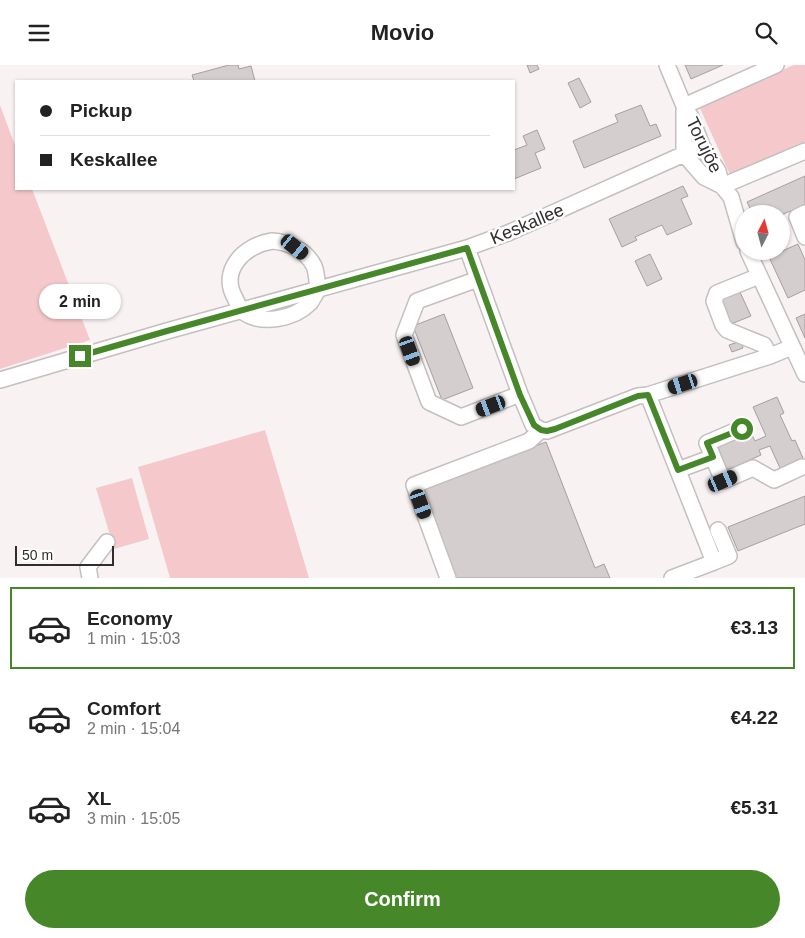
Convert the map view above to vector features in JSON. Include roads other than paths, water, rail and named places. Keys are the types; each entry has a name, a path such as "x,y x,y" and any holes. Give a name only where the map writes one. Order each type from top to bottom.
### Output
{"street":[{"name":"Torujõe","path":"667,65 702,146 718,171 722,186"},
{"path":"684,106 776,65"},
{"name":"Torujõe","path":"684,106 684,154 704,177 722,186 731,197 735,211"},
{"name":"Keskallee","path":"0,381 167,331 467,248 508,233 702,146"},
{"path":"722,186 805,151"},
{"path":"805,213 797,217 805,237"},
{"path":"242,310 229,289 230,275 243,253 262,243 281,242 295,247 307,256 315,267 318,290"},
{"path":"467,248 520,395 534,425 541,430 555,429 638,396 648,395 770,356 792,347"},
{"path":"752,260 805,374"},
{"path":"759,276 717,293 714,301 723,325 727,330 764,345 770,356"},
{"path":"478,279 417,301 404,335 429,402 461,417 520,395"},
{"path":"648,395 714,562"},
{"path":"742,429 707,443 723,481 754,468 774,480 802,467"},
{"path":"448,578 414,485 528,441 541,430"},
{"path":"678,470 713,457"},
{"path":"672,578 729,556 718,530"},
{"path":"90,578 88,567 107,542"}]}
